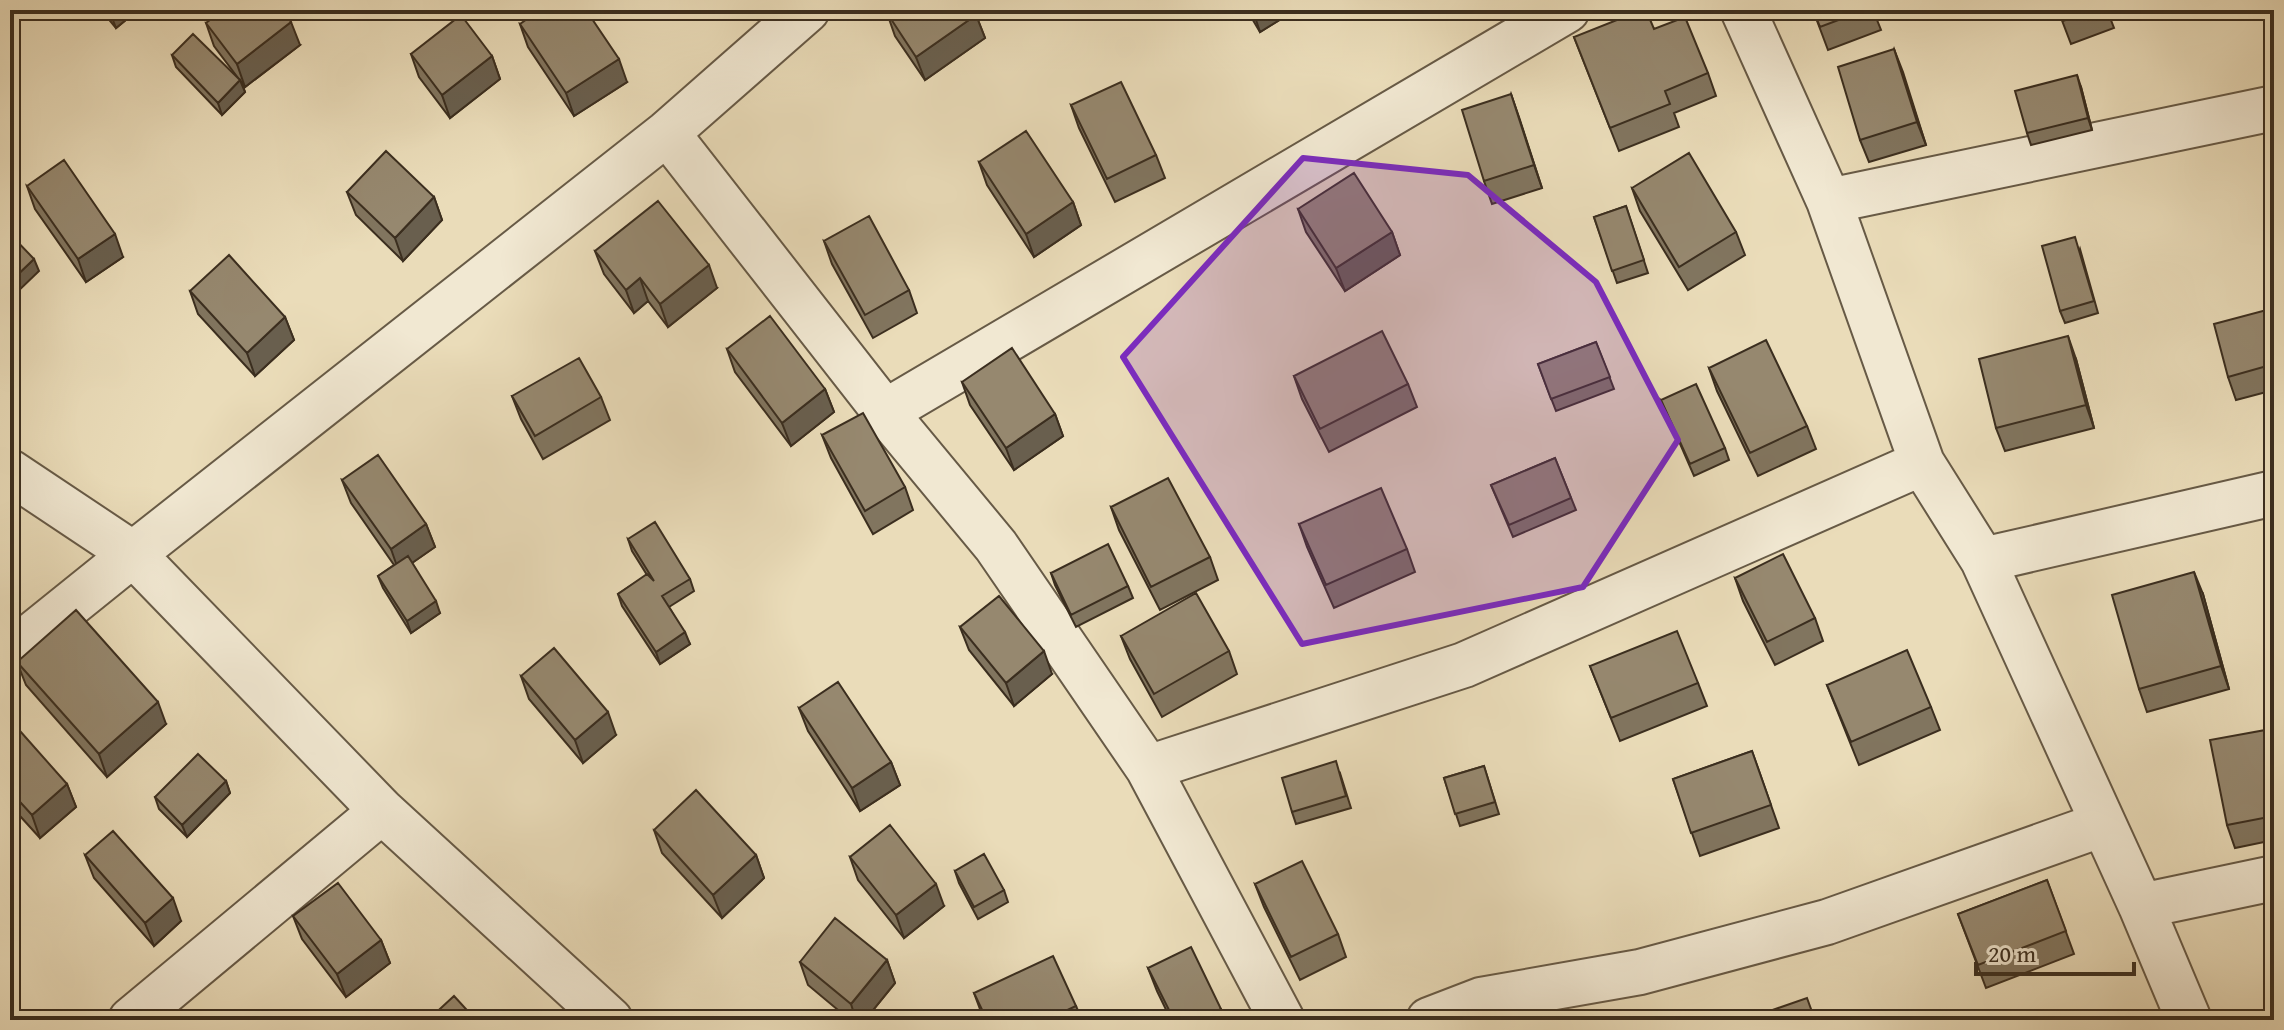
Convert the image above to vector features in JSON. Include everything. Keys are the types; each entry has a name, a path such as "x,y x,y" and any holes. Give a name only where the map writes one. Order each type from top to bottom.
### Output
{"street":[{"path":"10,653 667,133 807,10"},
{"path":"885,412 1567,10"},
{"path":"1743,10 1829,201 1922,463 1983,560 2141,906 2189,1020"},
{"path":"1829,201 2274,108"},
{"path":"667,133 885,412 996,546 1148,768 1282,1020"},
{"path":"1148,768 1464,665 1922,463"},
{"path":"10,472 133,554 382,811 610,1020"},
{"path":"1983,560 2274,493"},
{"path":"131,1020 382,811"},
{"path":"1429,1020 1481,1000 1640,972 1827,922 2103,824"},
{"path":"2141,906 2274,878"}],"highlighted area":[{"path":"1303,158 1468,175 1596,282 1678,440 1583,587 1302,644 1123,357"}],"building":[{"path":"223,10 282,10 291,22 237,64 206,23"},
{"path":"540,10 586,10 619,59 566,93 520,24"},
{"path":"890,10 973,10 976,15 916,57 887,13"},
{"path":"1250,10 1272,10 1256,20"},
{"path":"1646,10 1654,29 1685,17 1708,73 1665,91 1670,104 1610,128 1574,37"},
{"path":"1813,10 1865,10 1820,27"},
{"path":"2058,10 2093,10 2063,21"},
{"path":"461,15 492,56 442,95 411,54"},
{"path":"193,34 240,80 218,103 172,55"},
{"path":"1894,49 1917,122 1860,140 1838,67"},
{"path":"2077,75 2088,118 2027,133 2015,91"},
{"path":"1121,82 1156,155 1107,179 1071,105"},
{"path":"1511,94 1534,165 1484,181 1462,110"},
{"path":"1026,131 1073,202 1026,234 979,162"},
{"path":"386,151 434,197 395,238 347,192"},
{"path":"1689,153 1736,232 1679,267 1632,188"},
{"path":"64,160 115,234 78,259 27,186"},
{"path":"1354,173 1392,232 1336,268 1298,209"},
{"path":"658,201 709,265 660,304 640,278 626,290 595,251"},
{"path":"1626,206 1644,260 1612,271 1594,217"},
{"path":"869,216 909,290 865,315 824,241"},
{"path":"10,234 34,259 10,282"},
{"path":"2075,237 2094,301 2060,311 2042,246"},
{"path":"229,255 285,317 247,353 190,291"},
{"path":"2274,308 2274,364 2228,377 2214,324"},
{"path":"770,316 825,389 782,423 727,349"},
{"path":"1382,331 1408,384 1320,429 1294,376"},
{"path":"2068,336 2086,405 1996,428 1979,359"},
{"path":"1766,340 1807,426 1750,453 1709,368"},
{"path":"1596,342 1610,377 1551,399 1538,364"},
{"path":"1012,348 1055,414 1006,448 962,382"},
{"path":"579,358 601,397 535,436 512,396"},
{"path":"1696,384 1725,448 1690,464 1661,400"},
{"path":"863,413 905,487 865,511 822,435"},
{"path":"378,455 426,524 391,549 342,480"},
{"path":"1555,458 1571,498 1509,525 1491,485"},
{"path":"1168,478 1210,557 1151,587 1111,507"},
{"path":"1381,488 1407,549 1326,585 1299,524"},
{"path":"655,522 690,579 662,596 685,632 656,652 618,594 647,574 654,581 628,539"},
{"path":"1108,544 1128,586 1071,615 1051,573"},
{"path":"1783,554 1815,618 1767,642 1735,578"},
{"path":"408,556 436,601 407,621 378,576"},
{"path":"2194,572 2221,666 2139,689 2112,595"},
{"path":"1196,593 1229,651 1154,694 1121,636"},
{"path":"999,596 1044,651 1006,683 960,627"},
{"path":"76,610 158,702 99,754 17,662"},
{"path":"1677,631 1698,683 1611,718 1590,666"},
{"path":"554,648 608,712 575,740 521,676"},
{"path":"1907,650 1931,707 1851,742 1827,685"},
{"path":"838,682 891,762 852,788 799,708"},
{"path":"2271,729 2274,742 2274,816 2227,825 2210,740"},
{"path":"20,731 67,784 32,815 10,791 10,740"},
{"path":"1752,751 1771,805 1691,833 1673,779"},
{"path":"198,754 226,781 182,825 155,797"},
{"path":"1336,761 1346,796 1292,812 1282,778"},
{"path":"1484,766 1495,802 1455,814 1444,778"},
{"path":"696,790 756,855 713,895 654,830"},
{"path":"890,825 936,884 896,915 850,857"},
{"path":"113,831 173,898 145,923 85,855"},
{"path":"984,854 1004,890 974,907 955,871"},
{"path":"1302,861 1338,934 1291,957 1255,884"},
{"path":"2047,880 2066,931 1978,965 1958,914"},
{"path":"338,883 381,940 337,974 293,916"},
{"path":"835,918 887,960 851,1004 800,962"},
{"path":"1191,947 1221,1009 1199,1020 1174,1020 1148,968"},
{"path":"1053,956 1076,1006 1046,1020 987,1020 974,993"},
{"path":"454,996 476,1020 428,1020"},
{"path":"1807,998 1815,1020 1744,1020"}]}
